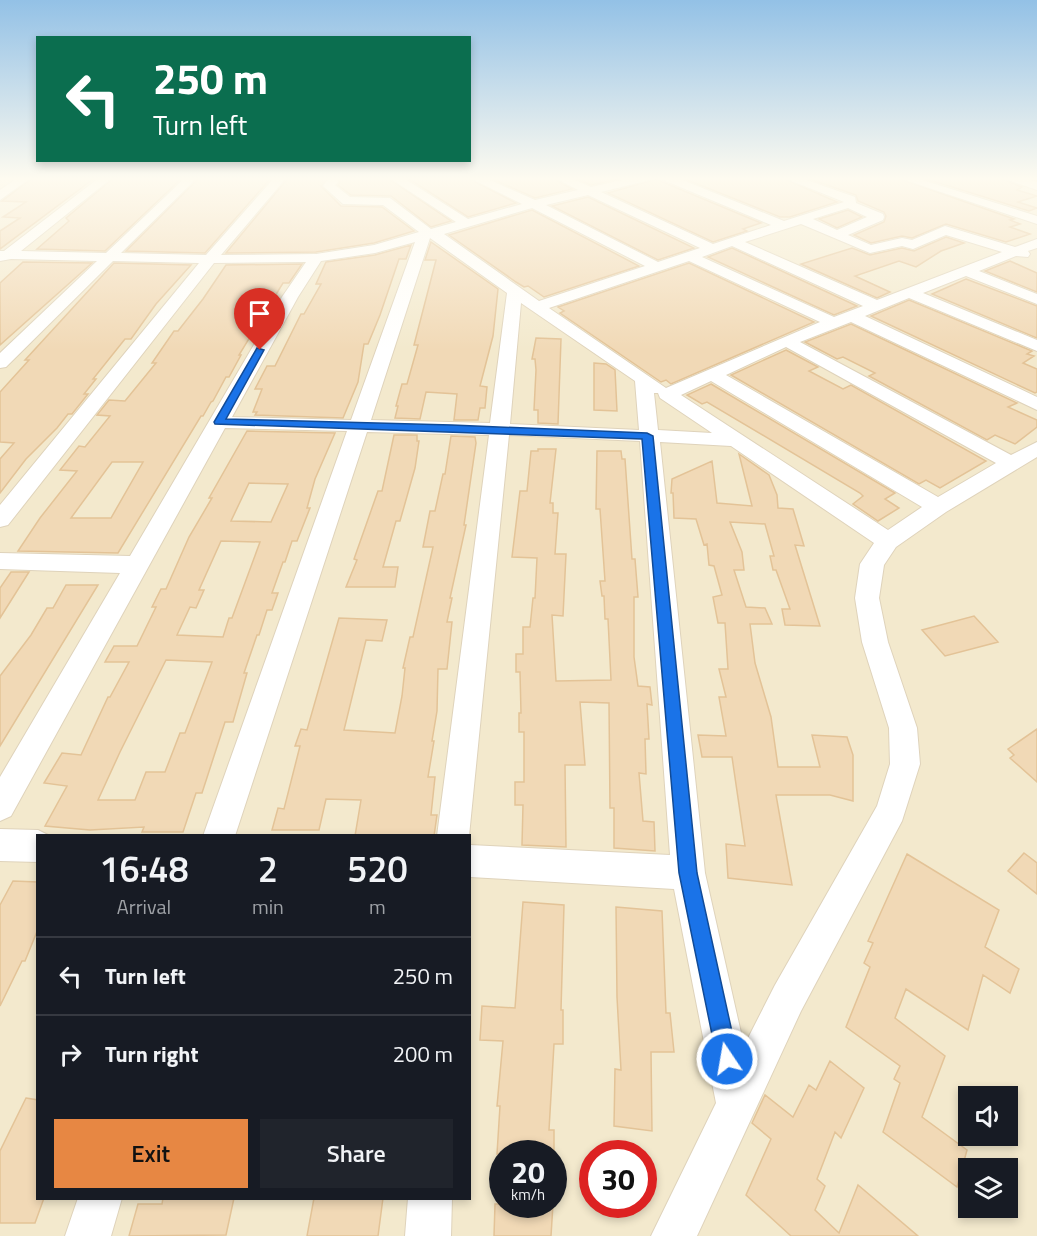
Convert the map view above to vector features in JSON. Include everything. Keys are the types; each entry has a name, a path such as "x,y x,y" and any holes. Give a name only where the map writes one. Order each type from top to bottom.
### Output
{"street":[{"path":"3,257 32,235"},
{"path":"0,363 132,235"},
{"path":"0,520 231,235"},
{"path":"3,257 316,258 375,249 427,235"},
{"path":"220,834 360,425 429,235"},
{"path":"430,235 888,541"},
{"path":"595,235 659,268"},
{"path":"683,235 711,248"},
{"path":"539,306 659,268 752,235"},
{"path":"839,235 870,249 902,242 913,245 937,235"},
{"path":"958,235 1037,259"},
{"path":"732,241 876,306"},
{"path":"655,386 712,374 787,341 1037,243"},
{"path":"691,257 834,323"},
{"path":"0,806 290,297 316,258"},
{"path":"966,271 1037,299"},
{"path":"453,834 515,292"},
{"path":"909,293 1037,346"},
{"path":"852,316 1037,404"},
{"path":"787,341 1024,456"},
{"path":"712,374 938,507"},
{"path":"655,386 647,436 688,873 737,1105"},
{"path":"219,422 498,429 737,440"},
{"path":"674,1236 788,998 891,811 904,764 903,728 875,642 867,598 872,564 888,541 938,507 1024,456"},
{"path":"0,561 138,565"},
{"path":"0,845 36,846"},
{"path":"471,861 688,873"},
{"path":"88,1236 99,1200"},
{"path":"428,1236 430,1200"}],"shaded area":[{"path":"0,235 1037,235 1037,1236 0,1236"}],"building":[{"path":"0,235 19,235 0,249"},
{"path":"53,235 122,235 105,251 37,249"},
{"path":"142,235 221,235 205,253 126,251"},
{"path":"241,235 402,235 374,243 316,252 226,253"},
{"path":"449,235 579,235 639,266 544,297 528,286 524,287 516,282"},
{"path":"608,235 666,235 694,248 658,260"},
{"path":"697,235 736,235 713,242"},
{"path":"854,235 920,235 912,238 902,236 871,243"},
{"path":"982,235 1028,235 1006,242"},
{"path":"946,237 964,243 941,251 916,267 899,261 855,276 890,292 877,298 801,264 852,248 870,255 902,248 914,251"},
{"path":"431,242 498,289 493,336 480,386 487,387 485,408 480,408 478,420 454,420 457,394 426,392 420,419 395,418 402,384 407,384 418,345 414,345 436,260 425,260"},
{"path":"411,245 406,259 399,259 380,315 368,344 364,344 358,382 343,418 255,415 257,412 253,412 262,389 255,389 267,366 275,366 301,314 304,314 321,284 316,284 326,262 375,255"},
{"path":"732,248 857,306 834,315 708,257"},
{"path":"1010,261 1037,273 1037,292 985,271"},
{"path":"23,262 92,263 0,345 0,283"},
{"path":"114,263 191,265 156,304 131,339 125,339 93,379 96,379 84,394 88,394 72,414 68,414 26,459 0,493 0,459 14,443 0,442 0,392 29,360 25,360"},
{"path":"689,263 814,322 671,384 666,380 661,382 560,313 564,311 558,307"},
{"path":"302,264 289,283 283,283 239,355 241,355 229,377 226,377 213,401 201,416 118,553 18,551 40,518 77,471 60,470 79,446 85,447 110,416 97,415 109,400 125,401 156,363 152,363 174,331 178,331 226,265","holes":["112,462 143,462 111,518 71,518"]},
{"path":"966,279 1037,306 1037,338 932,294"},
{"path":"909,300 1032,351 1027,354 1034,356 1023,363 1037,369 1037,392 871,316"},
{"path":"851,324 1017,403 1008,407 1037,420 1037,427 1015,444 995,435 987,440 869,376 875,373 843,357 837,359 805,342"},
{"path":"536,338 561,339 558,424 538,423 538,410 534,410 536,370 535,359 532,359"},
{"path":"786,350 818,367 809,371 843,389 851,385 986,461 940,488 926,480 919,484 731,375"},
{"path":"594,363 606,364 615,370 617,411 594,410"},
{"path":"711,384 895,493 885,499 899,508 878,521 853,504 863,496 860,493 707,402 702,404 687,395"},
{"path":"247,431 335,433 315,479 307,508 310,508 297,541 292,541 285,562 283,562 272,593 278,593 272,610 267,610 259,635 257,635 244,673 247,673 233,722 225,722 202,793 196,793 183,832 142,832 144,827 90,830 45,826 67,786 44,783 62,753 81,755 108,697 129,662 105,662 114,646 137,646 156,607 152,607 161,589 166,589 189,537 212,498 209,498","holes":["249,483 288,484 271,522 231,521","221,541 260,542 223,637 177,635 190,607 196,608 204,590 199,590","166,660 212,662 185,733 180,733 165,772 146,772 135,800 98,800"]},
{"path":"394,435 417,435 417,441 419,441 415,468 400,521 396,521 383,567 398,567 395,587 346,587 357,560 354,559 378,491 382,491"},
{"path":"451,436 475,437 464,525 466,525 447,622 452,622 447,669 438,669 437,711 428,777 435,777 431,815 437,815 434,834 355,834 361,800 326,799 319,830 272,830 278,808 284,809 300,746 295,746 301,729 307,730 339,618 387,620 382,641 366,640 344,730 395,733 402,696 405,668 403,668 410,637 413,637 433,547 423,547 430,511 435,511 443,474 445,474"},
{"path":"538,449 556,449 550,503 553,503 553,513 558,513 555,554 566,554 563,616 552,615 556,681 611,680 608,619 605,619 604,596 602,596 600,581 605,581 600,509 596,509 597,451 621,451 622,459 625,459 632,559 635,559 638,597 634,597 634,657 638,686 650,687 652,705 647,704 649,739 645,739 646,774 639,773 643,821 654,822 655,851 614,848 614,808 610,808 609,703 580,702 585,765 565,765 566,847 522,845 523,805 515,805 515,782 524,782 524,732 519,732 520,672 516,672 516,654 523,654 523,627 530,627 533,598 535,598 537,558 512,557 520,491 527,491 531,451 538,451"},
{"path":"739,454 769,475 777,495 778,508 793,509 804,546 795,545 820,626 785,625 782,609 790,609 776,570 773,570 770,556 774,556 765,524 730,522 742,552 744,570 734,570 746,607 765,608 772,624 750,624 755,663 771,717 778,767 820,767 812,735 847,737 853,755 853,801 830,795 776,795 792,885 728,878 726,844 745,846 732,757 702,757 698,735 726,736 719,697 726,697 719,669 728,669 725,623 718,623 713,597 722,595 714,566 709,565 707,544 704,545 696,519 674,518 672,479 712,461 717,503 752,506"},
{"path":"11,572 29,572 0,618 0,588"},
{"path":"66,585 98,585 0,746 0,676 31,635 47,608 53,608"},
{"path":"974,616 998,642 945,656 922,630"},
{"path":"1037,729 1037,782 1010,758 1014,755 1008,749"},
{"path":"1024,853 1037,863 1037,894 1008,871"},
{"path":"907,854 999,910 985,947 1019,969 1010,993 983,975 968,1030 906,989 895,1018 945,1056 922,1117 958,1143 958,1146 967,1150 965,1158 958,1158 957,1187 883,1132 900,1083 894,1079 900,1066 846,1027 870,967 864,963 873,943 868,941"},
{"path":"13,881 36,882 36,934 25,961 22,961 0,1006 0,905"},
{"path":"523,902 564,905 561,1010 563,1010 563,1044 554,1044 549,1130 554,1130 554,1140 498,1140 500,1106 497,1106 503,1041 480,1040 482,1006 515,1008"},
{"path":"616,907 662,911 666,1013 670,1013 674,1052 651,1052 652,1131 614,1126 615,1069 621,1070"},
{"path":"830,1061 864,1088 841,1138 835,1132 817,1179 825,1186 815,1210 839,1233 858,1185 918,1236 791,1236 746,1195 771,1139 752,1123 765,1095 793,1117 809,1085 816,1090"},
{"path":"26,1098 36,1100 36,1200 43,1200 35,1223 0,1223 0,1151"},
{"path":"163,1200 234,1200 226,1235 129,1236 138,1204 162,1204"},
{"path":"314,1200 383,1200 378,1236 307,1236"},
{"path":"495,1218 552,1218 551,1236 494,1236"}],"route":[{"path":"260,350 219,422 647,436 688,873 727,1059"}]}
